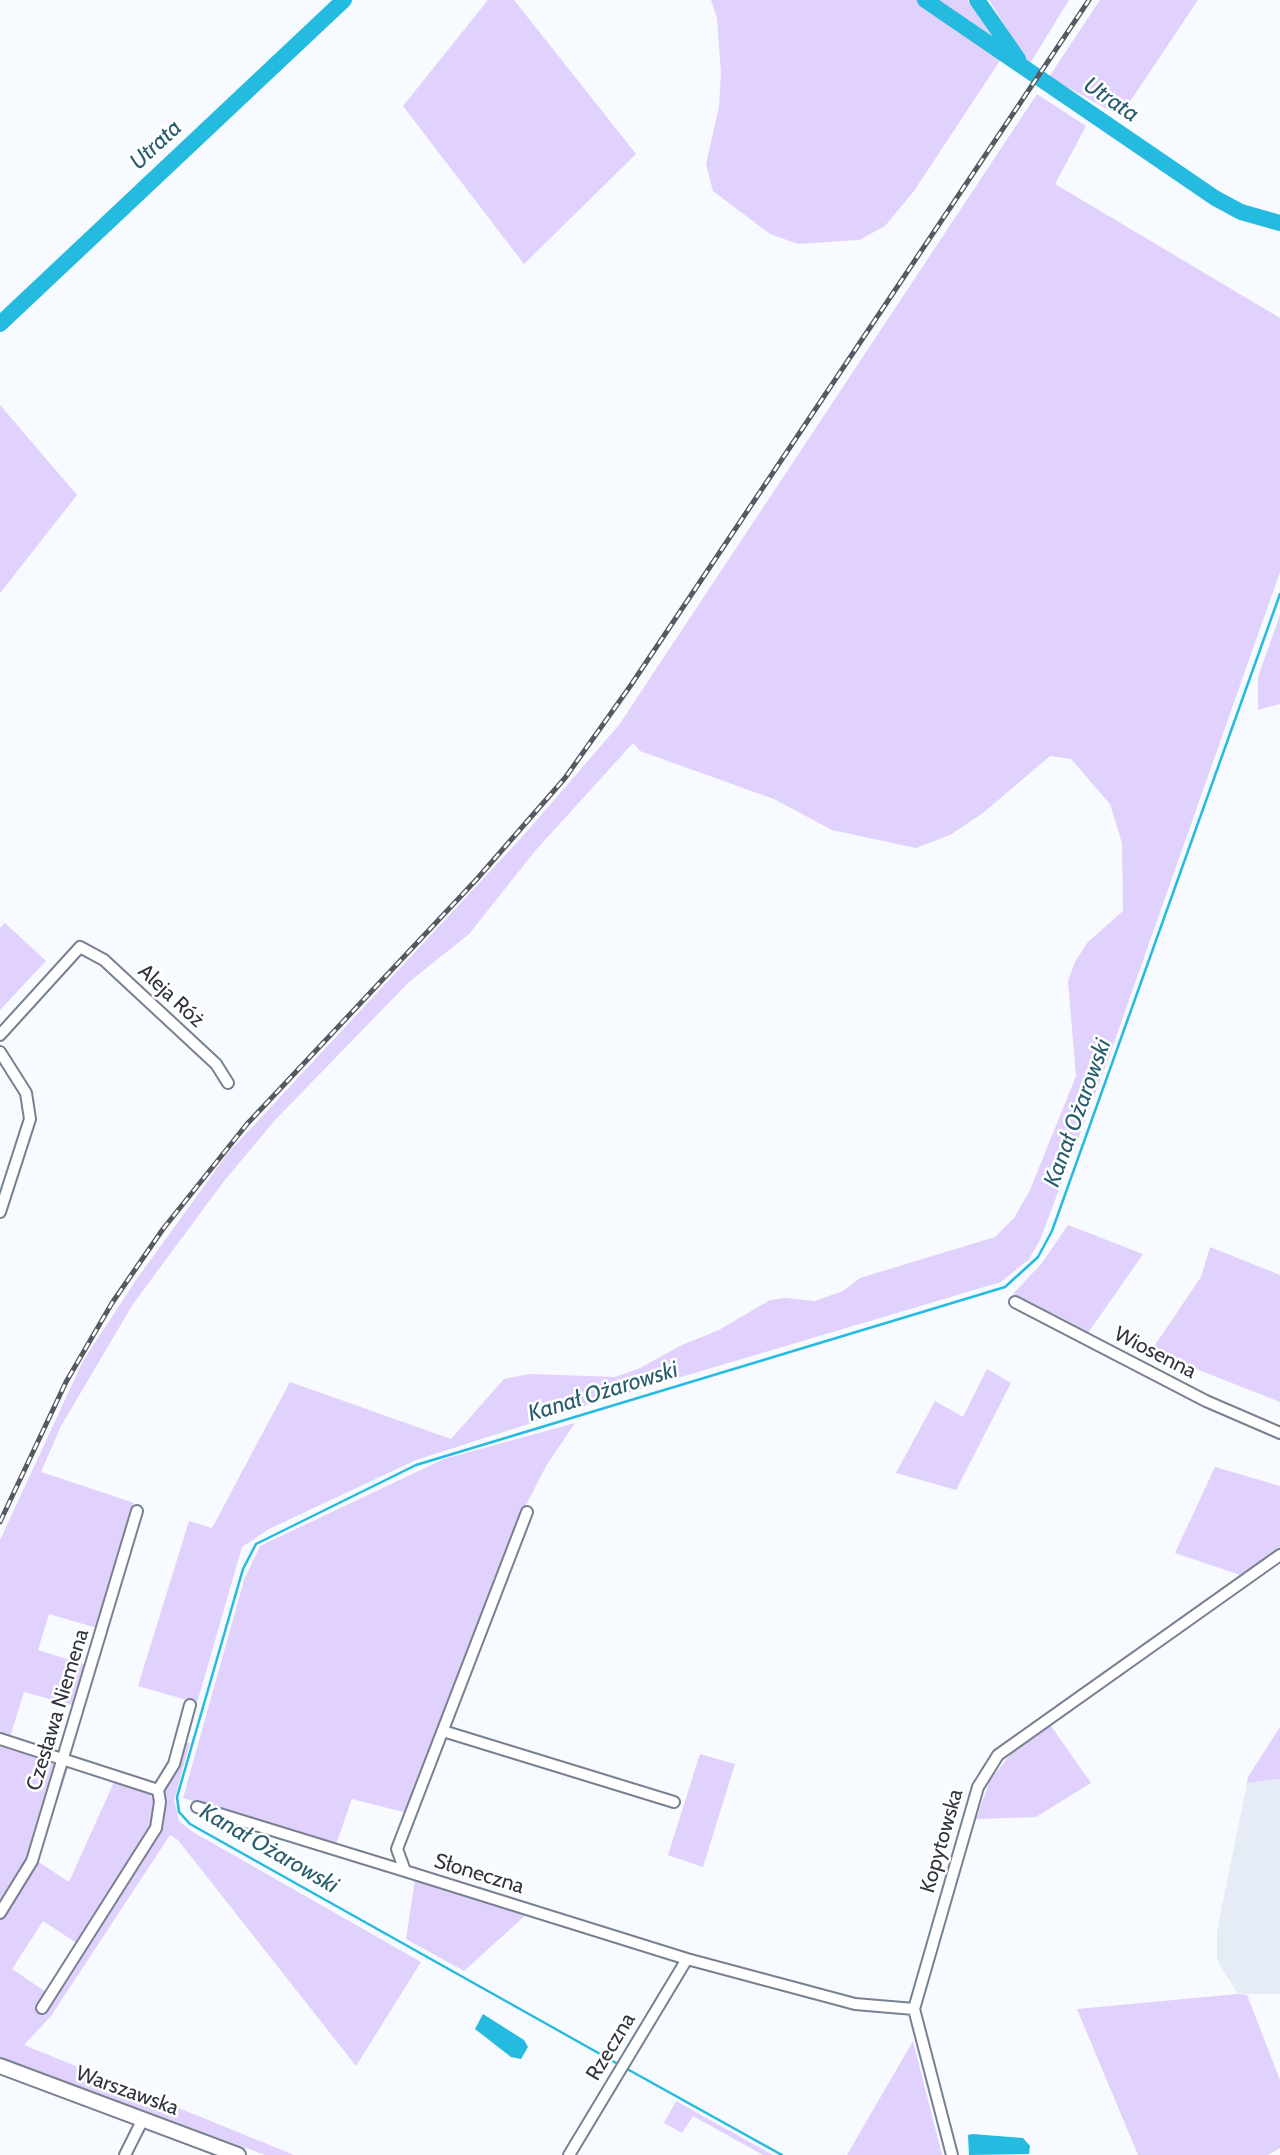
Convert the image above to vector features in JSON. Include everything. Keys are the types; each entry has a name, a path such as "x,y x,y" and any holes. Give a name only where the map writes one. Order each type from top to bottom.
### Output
{"main road":[{"name":"Warszawska","path":"0,2066 238,2155"}],"street":[{"name":"Aleja Róż","path":"0,1035 80,947 104,960 216,1064 228,1083"},
{"path":"0,1052 26,1093 30,1119 0,1212"},
{"name":"Wiosenna","path":"1016,1302 1206,1401 1280,1433"},
{"name":"Czesława Niemena","path":"0,1913 32,1861 65,1760 137,1511"},
{"name":"Słoneczna","path":"527,1513 397,1849 405,1871 687,1959 855,2004 914,2009"},
{"name":"Kopytowska","path":"914,2009 978,1787 998,1755 1279,1558"},
{"path":"41,2008 156,1828 160,1802 158,1790 174,1764 190,1705"},
{"path":"443,1731 674,1802"},
{"path":"0,1739 158,1790"},
{"path":"197,1807 405,1871"},
{"name":"Rzeczna","path":"569,2155 687,1959"},
{"path":"914,2009 951,2155"},
{"path":"125,2155 143,2119"}],"shaded area":[{"path":"488,0 514,0 636,154 524,264 403,106"},
{"path":"711,0 920,0 1003,56 914,191 885,226 859,240 798,244 770,234 713,191 706,164 719,107 721,72 717,18"},
{"path":"934,0 967,0 998,43"},
{"path":"989,0 1069,0 1029,65"},
{"path":"1100,0 1198,0 1131,100 1127,120 1049,77"},
{"path":"1037,94 1086,126 1055,184 1280,318 1280,572 1110,1054 1040,1240 1029,1259 1001,1282 597,1402 416,1460 269,1529 242,1547 197,1703 138,1686 189,1521 212,1528 290,1382 451,1439 504,1379 530,1374 615,1377 719,1330 770,1300 785,1298 815,1301 843,1291 860,1278 995,1237 1014,1218 1030,1190 1076,1076 1068,981 1075,962 1087,943 1123,911 1122,843 1110,804 1071,759 1050,756 983,813 950,835 916,848 832,830 774,799 640,751 633,743 535,851 469,934 409,982 276,1119 224,1181 133,1304 61,1426 41,1472 134,1503 97,1628 49,1614 38,1650 86,1665 75,1706 24,1692 10,1737 0,1734 0,1540 83,1361 136,1280 228,1153 522,837 619,725"},
{"path":"0,405 77,495 0,593"},
{"path":"1280,615 1280,704 1258,710 1258,677"},
{"path":"5,923 46,961 0,1010 0,928"},
{"path":"1068,1225 1143,1254 1086,1336 1013,1294 1042,1263"},
{"path":"1210,1247 1280,1275 1280,1402 1151,1351 1201,1277"},
{"path":"987,1369 1011,1383 956,1490 896,1473 935,1401 963,1417"},
{"path":"575,1423 546,1466 525,1507 407,1813 352,1799 336,1844 183,1798 244,1580 260,1546 444,1459"},
{"path":"1215,1467 1280,1486 1280,1548 1240,1575 1175,1553"},
{"path":"1051,1726 1091,1783 1036,1817 976,1819 990,1780 1018,1745"},
{"path":"1280,1727 1280,1779 1247,1783 1248,1777"},
{"path":"0,1742 69,1766 37,1861 69,1882 114,1782 150,1794 155,1803 149,1827 78,1944 43,1921 12,1969 46,1992 34,2007 41,2011 159,1826 162,1793 183,1742 190,1743 174,1800 179,1821 193,1832 421,1962 356,2066 178,1840 170,1835 51,2016 24,2045 294,2155 265,2155 0,2057"},
{"path":"700,1754 735,1764 703,1867 668,1855"},
{"path":"1280,1779 1280,1994 1238,1994 1217,1960 1217,1931 1247,1783"},
{"path":"415,1880 528,1913 464,1971 406,1939"},
{"path":"1247,1995 1280,2080 1280,2148 1268,2155 1138,2155 1077,2009"},
{"path":"913,2041 942,2155 847,2155"},
{"path":"676,2101 773,2155 763,2155 693,2116 682,2133 664,2123"}],"water":[{"path":"483,2014 524,2040 528,2047 521,2059 511,2057 475,2029"},
{"path":"968,2135 1023,2138 1030,2146 1029,2154 969,2155"}],"waterway":[{"name":"Utrata","path":"0,324 344,0"},
{"name":"Utrata","path":"925,0 1215,198 1241,212 1280,223"},
{"path":"977,0 1018,59"},
{"name":"Kanał Ożarowski","path":"618,2064 190,1824 179,1812 177,1797 243,1569 256,1544 416,1465 1005,1287 1038,1257 1052,1231 1280,594"},
{"name":"Kanał Ożarowski","path":"629,2070 782,2155"}],"railway":[{"path":"0,1522 66,1382 112,1303 163,1229 247,1124 476,880 565,778 631,685 1089,0"}]}
